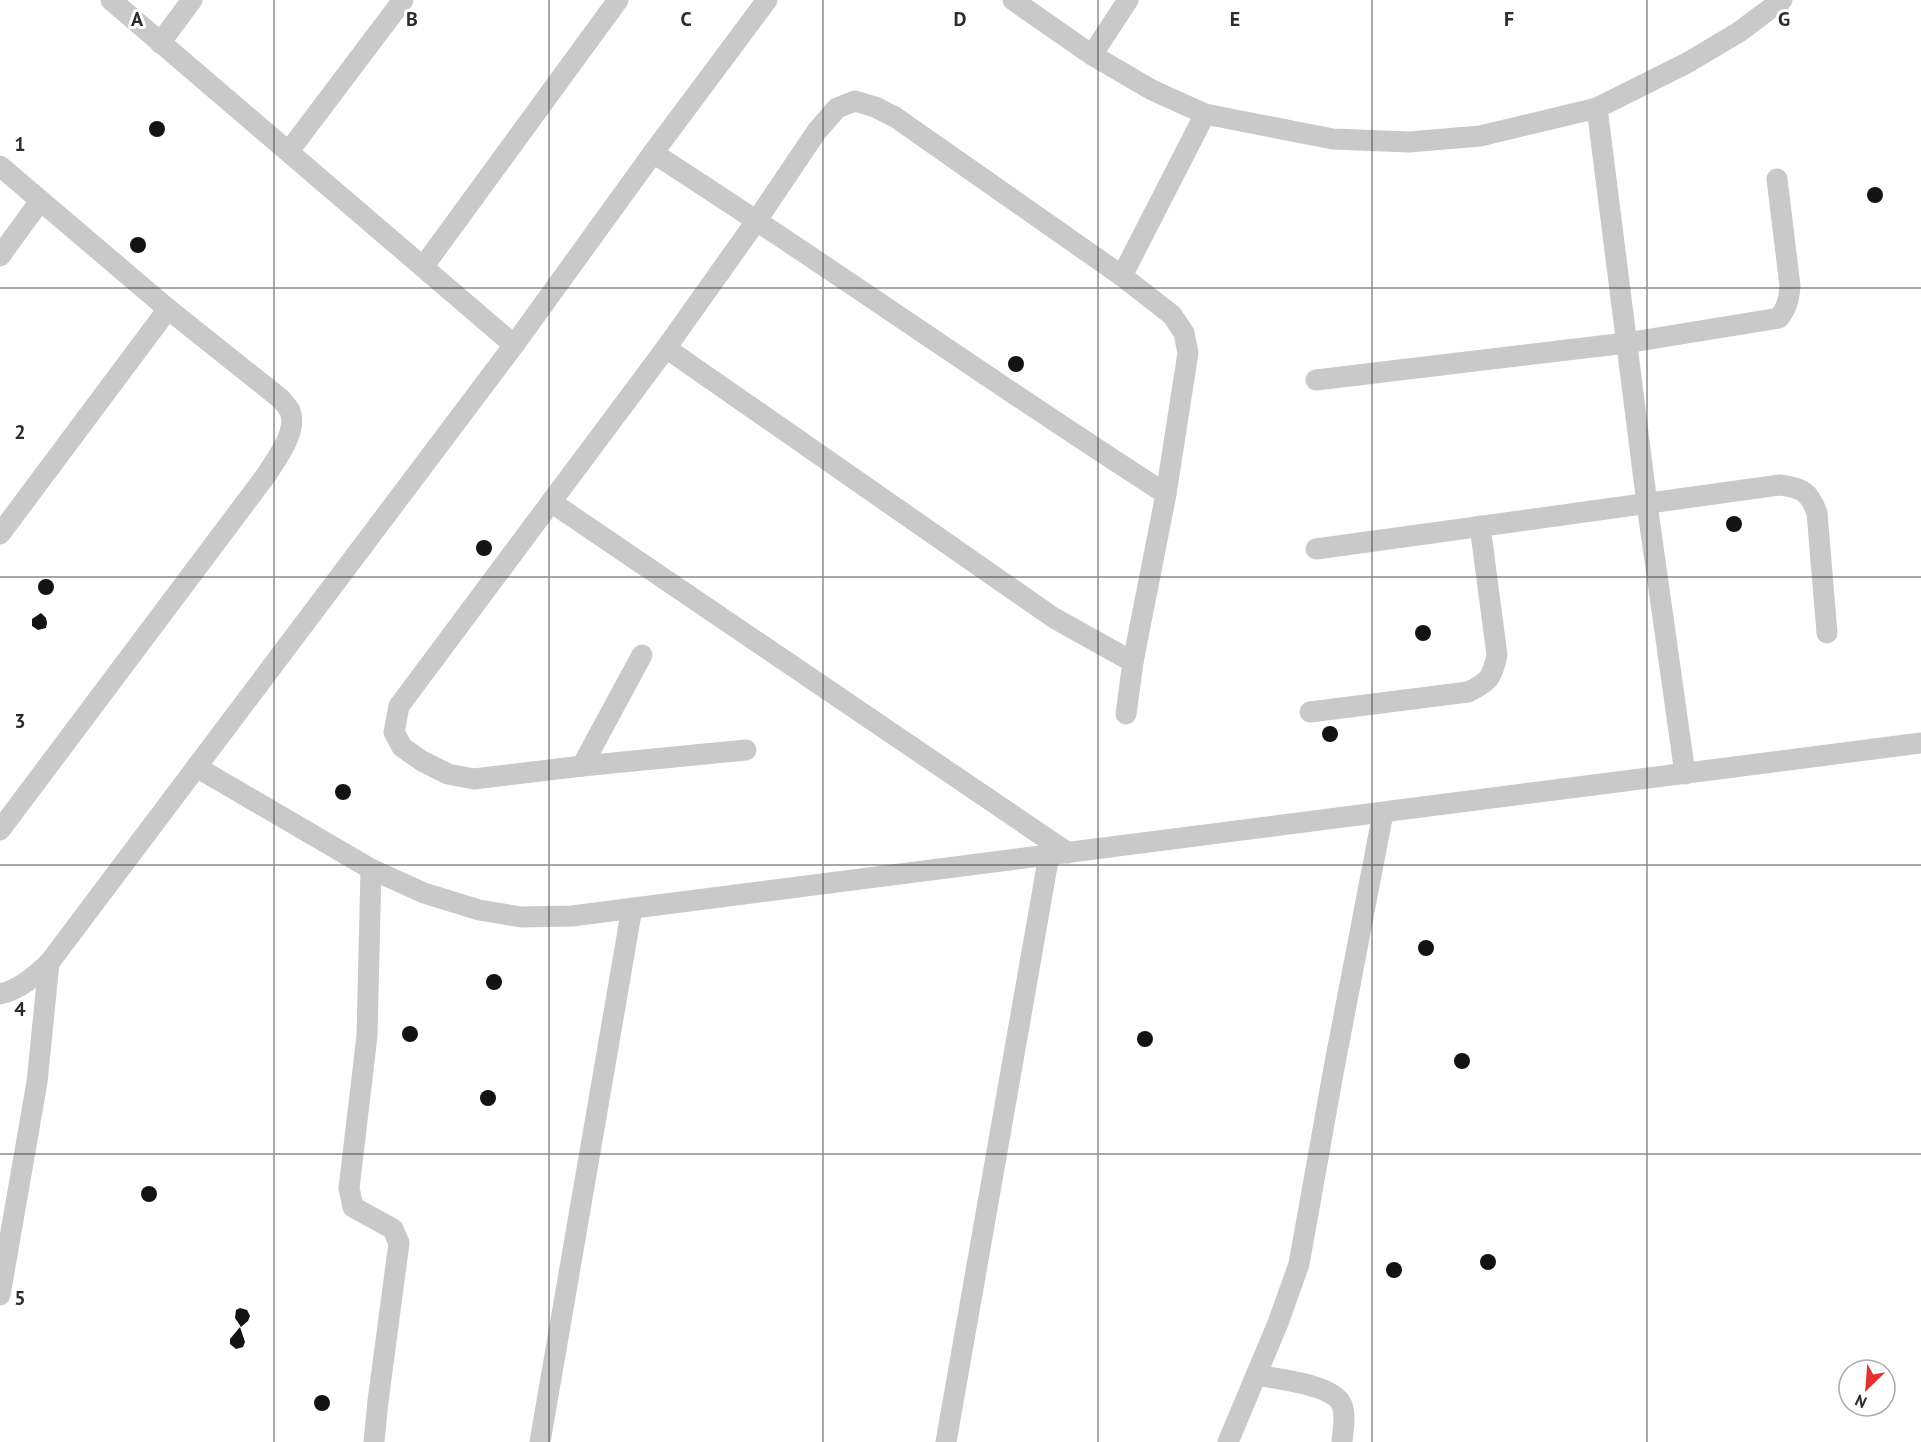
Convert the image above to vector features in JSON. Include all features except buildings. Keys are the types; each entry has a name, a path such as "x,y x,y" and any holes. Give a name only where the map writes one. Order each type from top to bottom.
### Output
{"street":[{"path":"111,0 514,345"},
{"path":"160,43 192,0"},
{"path":"289,151 403,0"},
{"path":"423,267 618,0"},
{"path":"0,994 7,993 28,981 49,963 198,768 514,345 767,0"},
{"path":"1013,0 1092,54 1152,90 1205,114 1333,139 1409,142 1480,136 1597,108 1687,63 1739,32 1782,0"},
{"path":"1092,54 1128,0"},
{"path":"746,750 474,779 448,774 422,761 402,747 394,732 399,706 666,348 817,131 837,108 855,101 875,107 895,117 1122,276 1172,315 1184,333 1188,353 1166,494 1133,662 1126,714"},
{"path":"1597,108 1647,504 1685,774"},
{"path":"1122,276 1205,114"},
{"path":"653,153 757,220 988,378 1166,494"},
{"path":"0,166 168,309 281,399 291,413 291,427 285,443 267,474 0,831"},
{"path":"1316,380 1626,343 1779,318 1786,309 1790,286 1778,179"},
{"path":"0,256 40,201"},
{"path":"0,534 168,309"},
{"path":"666,348 1054,618 1133,662"},
{"path":"1316,549 1780,485 1797,487 1811,498 1817,513 1827,633"},
{"path":"551,502 1058,854"},
{"path":"1310,712 1468,692 1485,684 1493,673 1497,655 1480,526"},
{"path":"582,766 642,655"},
{"path":"198,768 370,869 424,894 479,910 521,917 572,916 1921,743"},
{"path":"1228,1442 1288,1298 1299,1264 1383,813"},
{"path":"946,1442 1058,854"},
{"path":"370,869 368,1036 349,1188 353,1207 393,1229 399,1243 378,1401 375,1442"},
{"path":"540,1442 632,908"},
{"path":"1,1289 37,1082 49,963"},
{"path":"1256,1375 1323,1389 1334,1395 1341,1402 1344,1413 1342,1442"}]}
